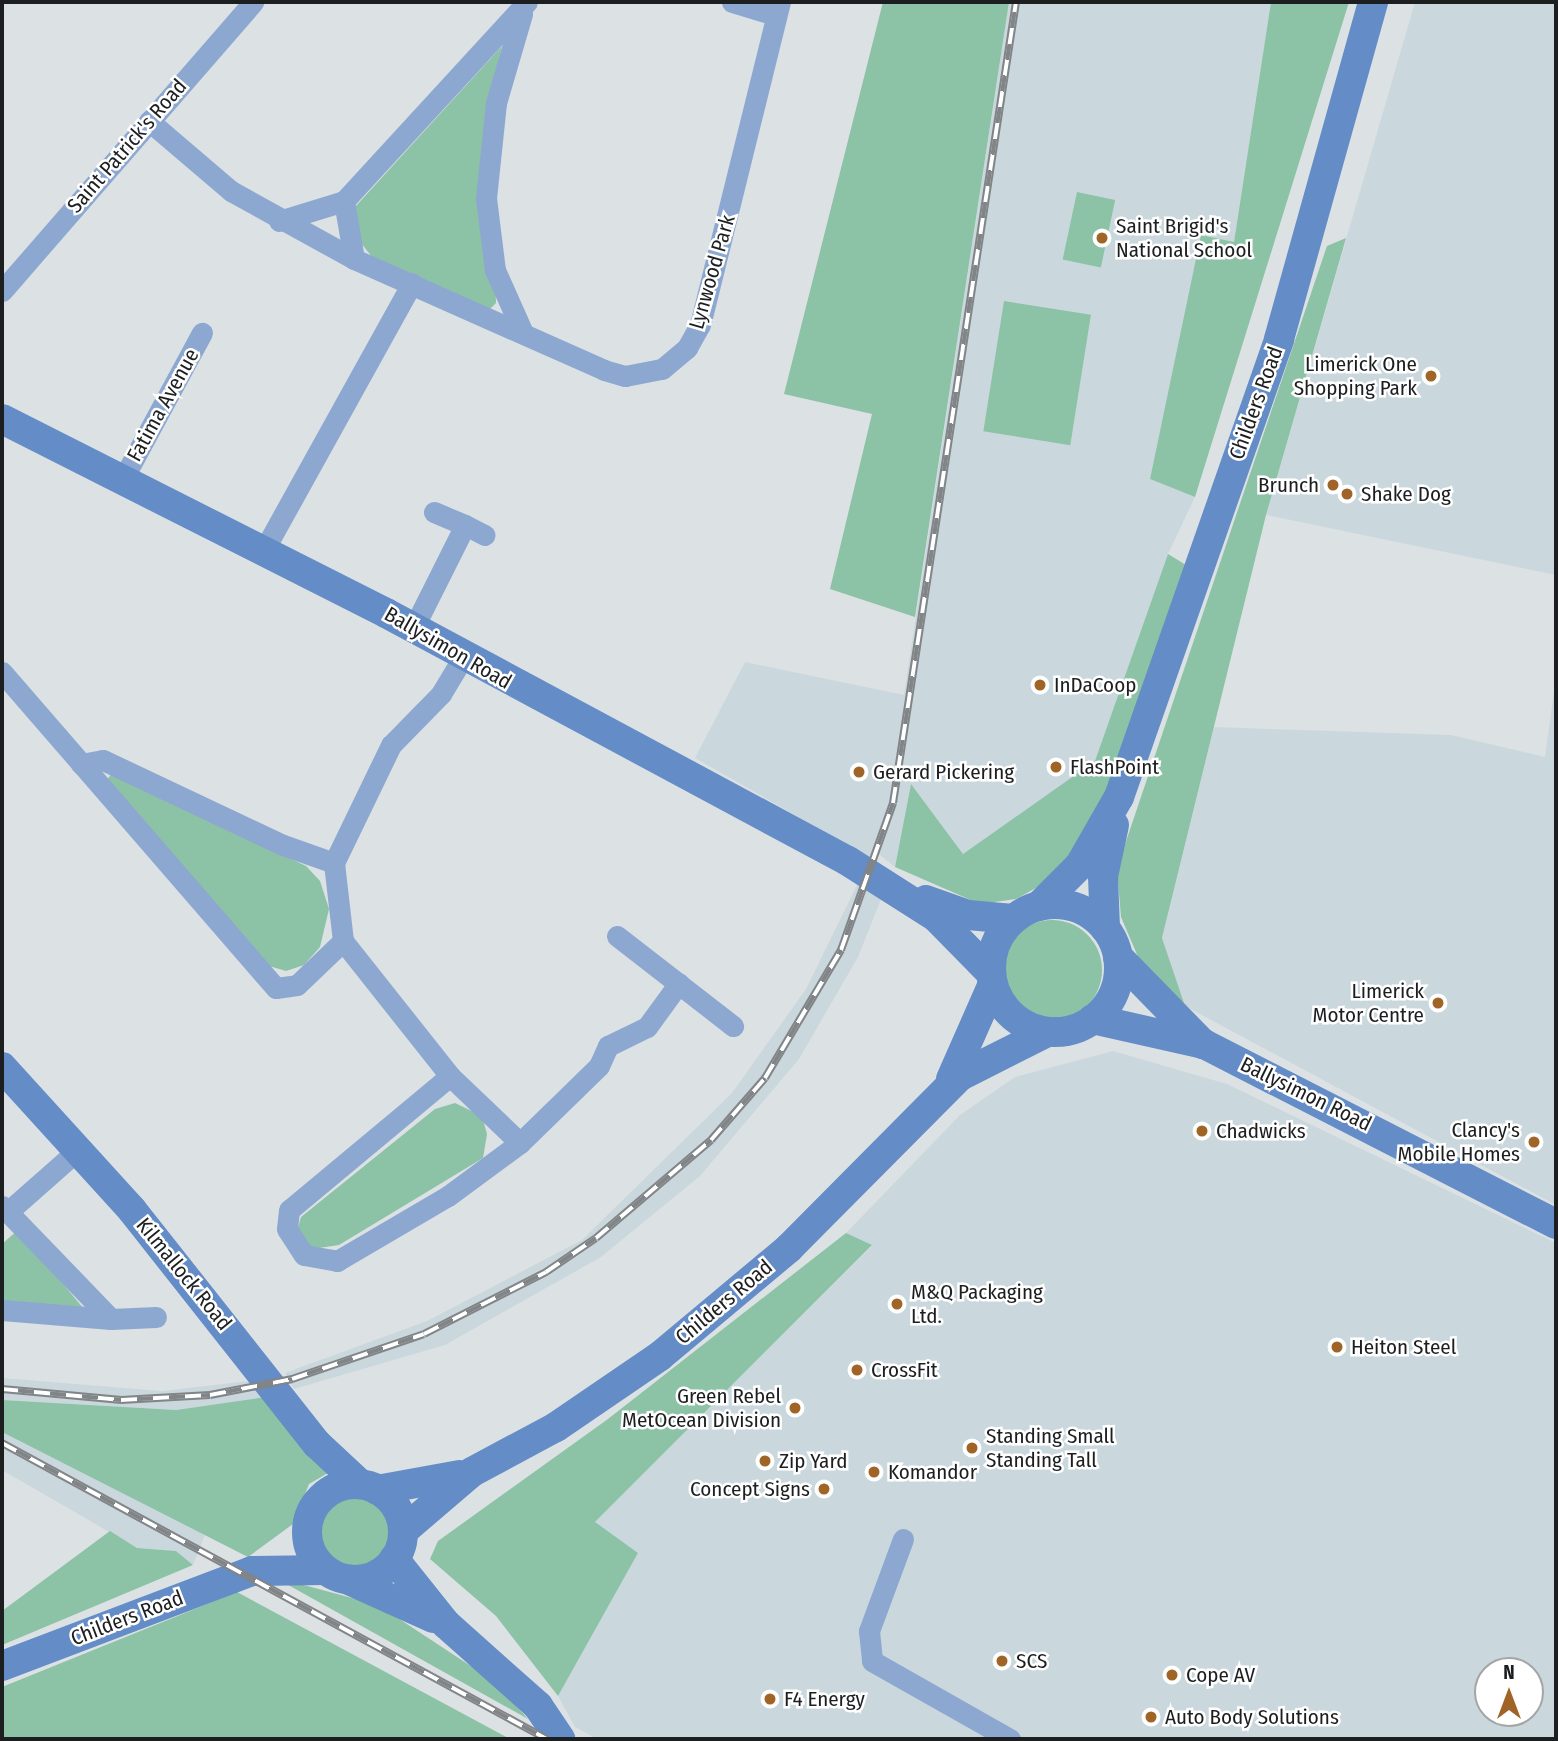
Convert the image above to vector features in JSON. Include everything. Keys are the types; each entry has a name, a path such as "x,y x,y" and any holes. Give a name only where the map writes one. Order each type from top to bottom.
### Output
{"main road":[{"name":"Childers Road","path":"1105,928 1103,876 1119,797 1279,339 1373,2"},
{"name":"Ballysimon Road","path":"2,419 124,477 264,550 413,629 462,659 890,886 936,917 991,979"},
{"name":"Childers Road","path":"1026,912 1080,865 1119,797"},
{"name":"Ballysimon Road","path":"890,886 968,915 1026,912"},
{"path":"1076,907 1105,928 1118,957 1117,985 1093,1019 1047,1032 1010,1014 991,979 995,943 1026,912 1076,907"},
{"name":"Ballysimon Road","path":"1118,957 1204,1044"},
{"name":"Childers Road","path":"943,1092 966,1055 991,979"},
{"name":"Ballysimon Road","path":"1093,1019 1204,1044 1556,1224"},
{"name":"Childers Road","path":"399,1545 472,1472 556,1427 660,1356 789,1248 943,1092 976,1066 1047,1032"},
{"name":"Kilmallock Road","path":"2,1067 132,1210 317,1444 369,1487"},
{"name":"Childers Road","path":"369,1487 472,1472"},
{"path":"446,1624 399,1545 393,1503 369,1487 330,1491 308,1521 308,1544 337,1575 446,1624 512,1679 560,1739"},
{"name":"Childers Road","path":"2,1666 253,1571 308,1521"},
{"path":"337,1575 376,1575 399,1545"},
{"name":"Childers Road","path":"253,1571 337,1575"}],"street":[{"name":"Saint Patrick's Road","path":"2,291 253,2"},
{"path":"732,2 778,9"},
{"path":"279,220 344,201 526,3"},
{"path":"523,333 495,270 486,179 496,103 526,3"},
{"name":"Lynwood Park","path":"149,121 231,191 279,220 354,259 625,376 662,369 688,348 727,223 778,9"},
{"path":"344,201 354,259"},
{"path":"264,550 412,283"},
{"name":"Fatima Avenue","path":"124,477 202,333"},
{"path":"434,512 485,535"},
{"path":"413,629 465,525"},
{"path":"462,659 442,694 391,745 334,863 344,941 450,1076 520,1143"},
{"path":"2,672 276,988 297,985 344,941"},
{"path":"81,764 103,760 282,845 334,863"},
{"path":"617,936 733,1026"},
{"path":"450,1076 289,1210 287,1229 304,1255 337,1261 448,1196 520,1143 599,1066 608,1045 647,1027 679,984"},
{"path":"78,1150 6,1207 111,1319"},
{"path":"2,1310 111,1319 156,1317"},
{"path":"903,1539 869,1631 872,1661 1010,1739"}],"shaded area":[{"path":"1009,2 1271,2 1234,242 1202,235 1150,479 1195,497 1168,554 1096,761 963,854 911,784 895,867 875,851 860,878 885,889 858,957 799,1059 700,1176 601,1257 445,1345 294,1389 285,1373 427,1321 582,1240 732,1093 806,989 860,879 830,835 695,758 745,662 904,695"},
{"name":"Limerick One Shopping Park","path":"1415,2 1556,2 1556,575 1266,515"},
{"path":"1556,677 1556,1205 1185,1006 1162,938 1214,727 1451,735 1545,757"},
{"path":"1113,1051 1227,1084 1556,1243 1556,1739 597,1739 575,1727 558,1696 638,1553 594,1523 872,1246 846,1233 960,1115 1015,1077"},
{"path":"2,1378 162,1391 259,1380 266,1397 176,1410 2,1400"},
{"path":"2,1432 205,1535 193,1565 176,1551 137,1548 2,1470"}],"green space":[{"path":"883,2 1009,2 915,617 830,589 872,414 784,394"},
{"path":"1271,2 1349,2 1195,497 1150,479 1201,235 1234,242"},
{"path":"502,46 490,96 496,303 488,311 376,262 361,243 355,207"},
{"path":"1077,192 1115,200 1101,268 1063,259"},
{"path":"1346,238 1266,515 1162,938 1185,1006 1139,959 1121,917 1117,868 1327,246"},
{"path":"1004,301 1091,315 1070,445 983,431"},
{"path":"1168,554 1186,565 1100,819 1052,879 1016,899 980,904 895,867 911,784 963,854 1095,761"},
{"path":"111,774 306,866 320,881 329,909 320,947 304,965 286,971 269,966 107,780"},
{"path":"1052,920 1071,924 1088,934 1098,951 1102,970 1098,989 1088,1006 1071,1016 1052,1020 1033,1016 1016,1006 1006,989 1002,970 1006,951 1016,934 1033,924"},
{"path":"455,1103 482,1116 487,1134 483,1158 339,1245 312,1249 296,1235 301,1217 435,1109"},
{"path":"18,1230 84,1309 2,1301 2,1244"},
{"path":"846,1233 872,1245 595,1522 638,1553 558,1696 496,1616 430,1559 438,1541 608,1419"},
{"path":"266,1397 333,1470 309,1484 293,1524 248,1557 2,1432 2,1400 176,1410"},
{"path":"355,1494 369,1497 381,1505 389,1517 392,1531 389,1545 381,1557 369,1565 355,1568 341,1565 329,1557 321,1545 318,1531 321,1517 329,1505 341,1497"},
{"path":"110,1531 137,1548 176,1551 193,1565 2,1645 2,1611"},
{"path":"274,1577 378,1605 495,1682 528,1719"},
{"path":"237,1592 510,1739 2,1739 2,1687"}],"railway":[{"path":"2,1389 121,1400 210,1395 292,1379 424,1334 546,1272 596,1238 711,1140 765,1078 841,950 893,803 1016,2"},
{"path":"2,1443 547,1739"}],"place":[{"name":"Saint Brigid's National School","path":"1102,238"},
{"name":"Limerick One Shopping Park","path":"1431,376"},
{"name":"Brunch","path":"1333,485"},
{"name":"Shake Dog","path":"1347,494"},
{"name":"InDaCoop","path":"1040,685"},
{"name":"FlashPoint","path":"1056,767"},
{"name":"Gerard Pickering","path":"859,772"},
{"name":"Limerick Motor Centre","path":"1438,1003"},
{"name":"Chadwicks","path":"1202,1131"},
{"name":"Clancy's Mobile Homes","path":"1534,1142"},
{"name":"M&Q Packaging Ltd.","path":"897,1304"},
{"name":"Heiton Steel","path":"1337,1347"},
{"name":"CrossFit","path":"857,1370"},
{"name":"Green Rebel MetOcean Division","path":"795,1408"},
{"name":"Standing Small Standing Tall","path":"972,1448"},
{"name":"Zip Yard","path":"765,1461"},
{"name":"Komandor","path":"874,1472"},
{"name":"Concept Signs","path":"824,1489"},
{"name":"SCS","path":"1002,1661"},
{"name":"Cope AV","path":"1172,1675"},
{"name":"F4 Energy","path":"770,1699"},
{"name":"Auto Body Solutions","path":"1151,1717"}]}
